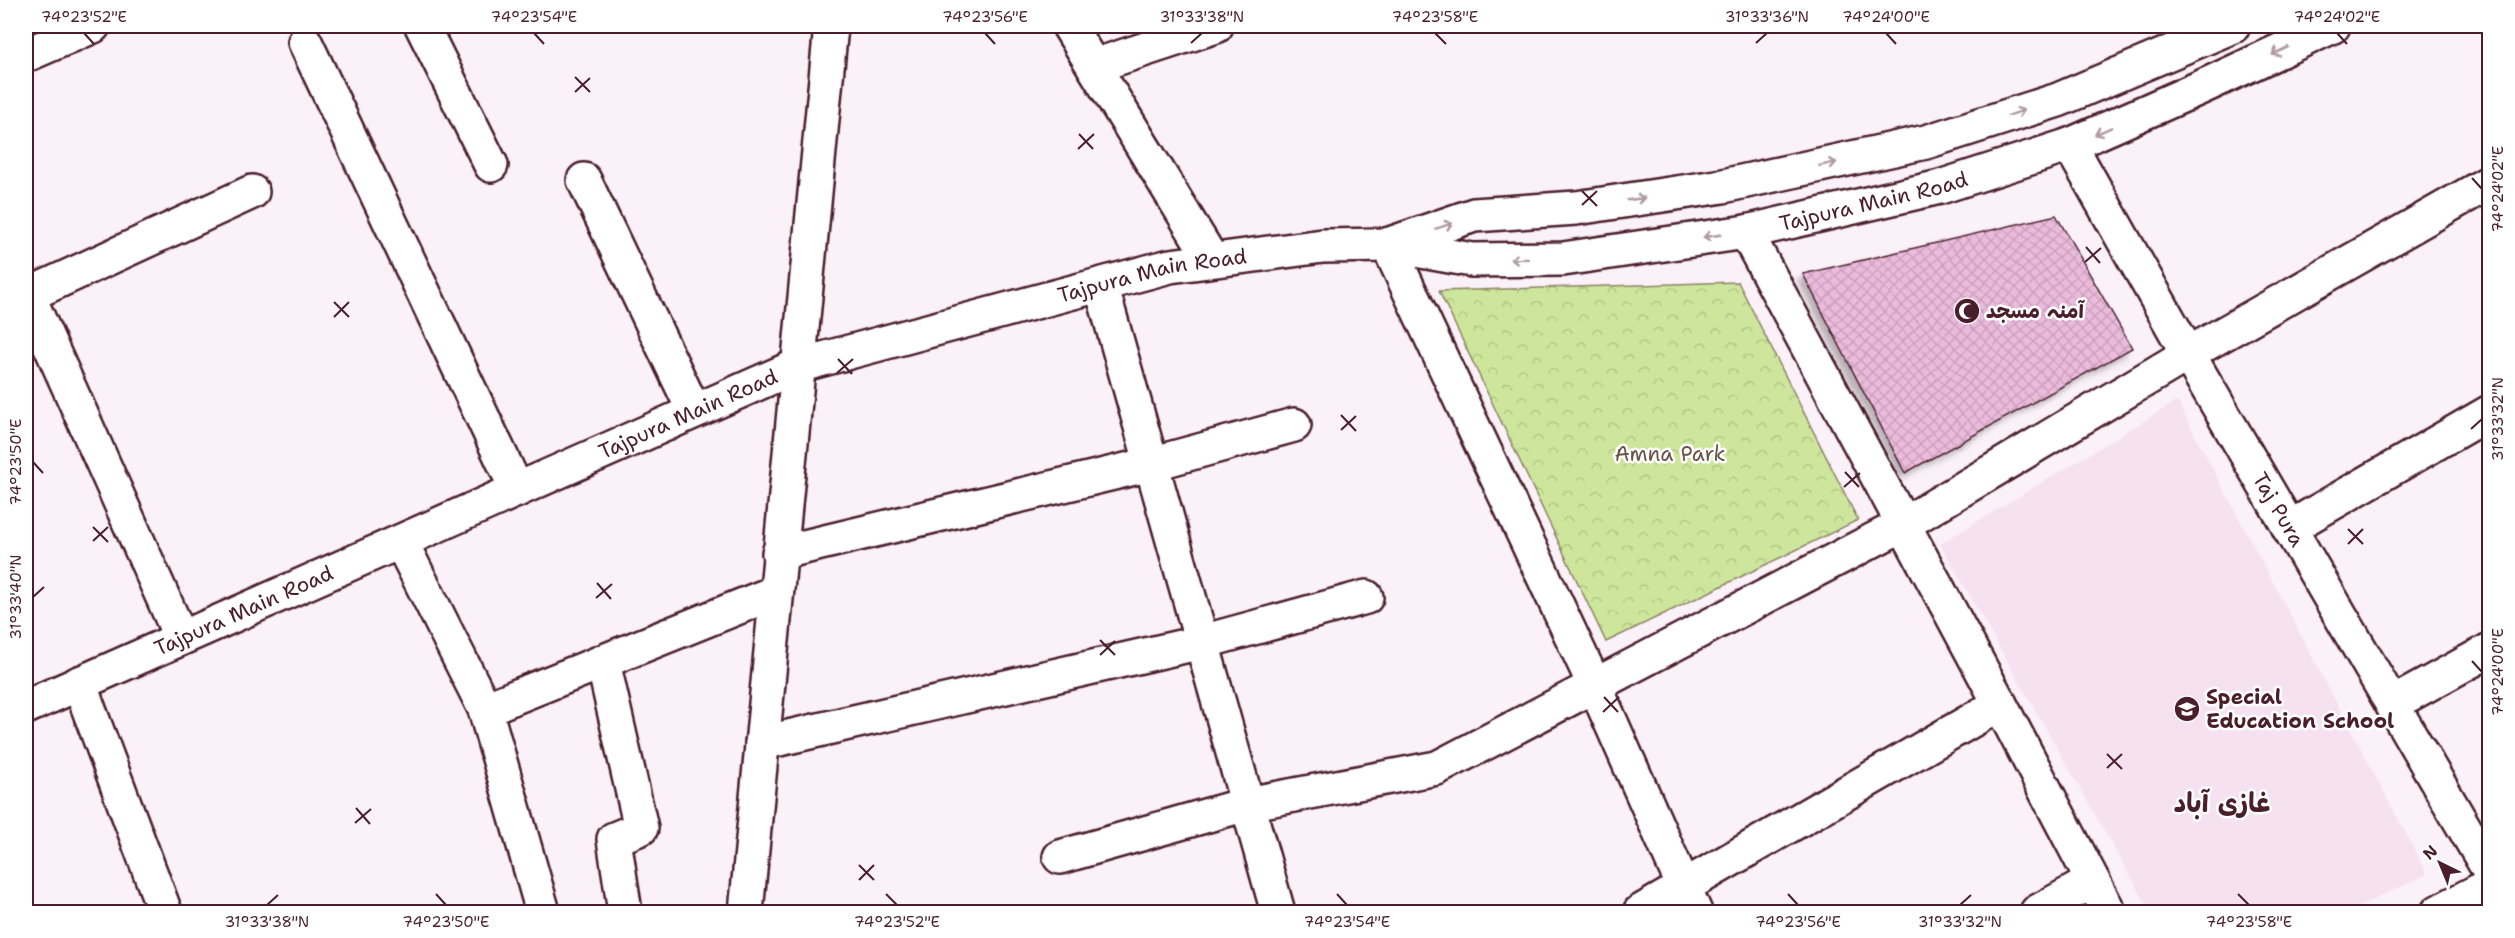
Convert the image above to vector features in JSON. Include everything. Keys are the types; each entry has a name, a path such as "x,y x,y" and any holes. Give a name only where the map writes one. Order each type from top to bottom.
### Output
{"street":[{"path":"26,55 93,26"},
{"path":"422,26 491,165"},
{"path":"746,912 831,26"},
{"path":"1069,26 1212,260"},
{"path":"1094,66 1216,26"},
{"name":"Tajpura Main Road","path":"1388,245 1474,215 1576,208 1723,186 1926,142 2058,100 2234,26"},
{"name":"Tajpura Main Road","path":"26,707 797,366 1170,266 1212,260 1323,246 1388,245 1472,260 1563,259 1746,231 1940,187 2070,145 2333,26"},
{"path":"305,42 517,490"},
{"name":"Taj Pura","path":"2070,145 2188,354 2490,872"},
{"path":"584,180 694,411"},
{"path":"1060,857 1247,804 1437,768 1904,524 2188,354 2490,182"},
{"path":"181,638 27,293 252,192"},
{"path":"1746,231 2109,912"},
{"path":"1388,245 1594,684 1690,900"},
{"path":"1101,285 1278,912"},
{"path":"2289,528 2490,412"},
{"path":"780,553 1151,464 1294,425"},
{"path":"401,542 485,709 543,912"},
{"path":"485,709 776,592"},
{"path":"762,743 1202,642 1366,597"},
{"path":"2392,704 2490,650"},
{"path":"603,662 641,828 614,839 626,912"},
{"path":"79,683 165,912"},
{"path":"1640,912 1690,900 2000,704"},
{"path":"2037,912 2091,882"},
{"path":"2438,912 2490,885"}],"shaded area":[{"name":"Special Education School","path":"2177,401 2427,874 2348,912 2151,912 1940,544"}],"green space":[{"name":"Amna Park","path":"1738,282 1858,520 1606,642 1439,291"}],"building":[{"name":"آمنہ مسجد","path":"2056,215 2132,348 1905,473 1803,274"}],"place":[{"name":"آمنہ مسجد","path":"1967,311"},
{"name":"Special Education School","path":"2187,709"}],"district":[{"name":"غازى آباد","path":"2222,802"}]}
